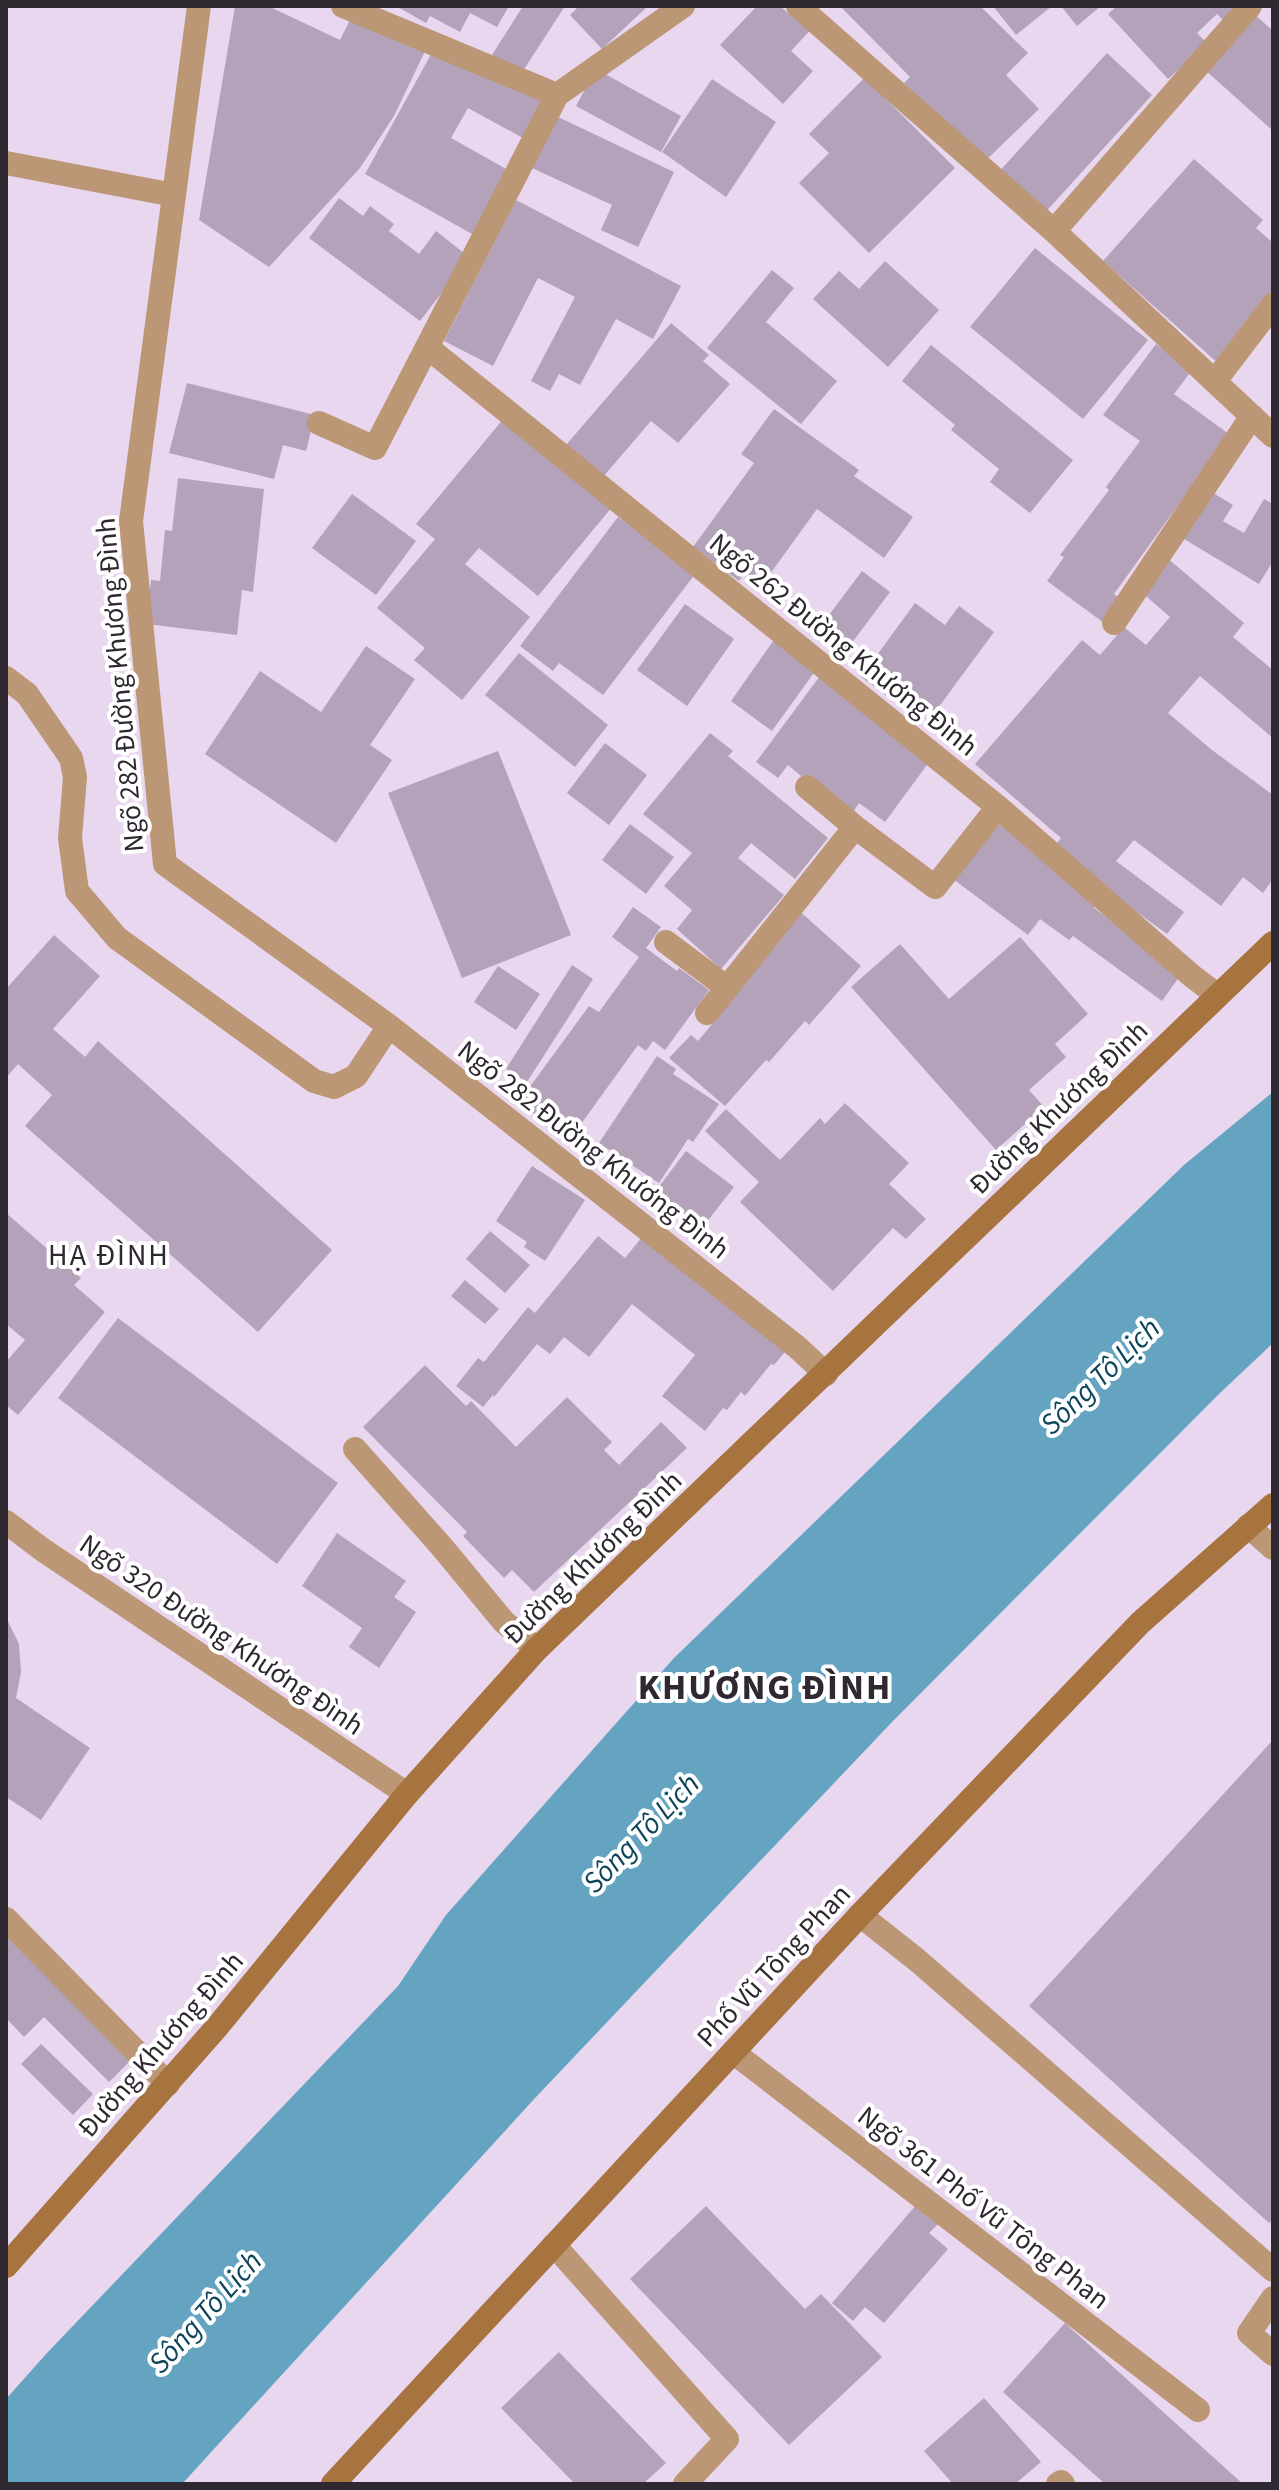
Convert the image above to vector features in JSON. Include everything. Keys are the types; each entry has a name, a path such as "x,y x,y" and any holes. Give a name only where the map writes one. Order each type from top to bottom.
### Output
{"main road":[{"name":"Đường Khương Đình","path":"6,2266 168,2084 407,1794 537,1649 1273,943"},
{"name":"Phố Vũ Tông Phan","path":"333,2484 860,1915 1140,1623 1273,1505"}],"street":[{"name":"Ngõ 282 Đường Khương Đình","path":"199,6 131,521 165,864 389,1026 797,1347 826,1374"},
{"path":"343,6 557,95"},
{"path":"319,423 375,448 557,95 683,6"},
{"path":"1054,231 1250,6"},
{"path":"812,10 1273,436"},
{"path":"6,163 174,195"},
{"path":"1215,381 1273,305"},
{"name":"Ngõ 262 Đường Khương Đình","path":"427,347 998,807 1217,995"},
{"path":"1114,623 1252,416"},
{"path":"6,678 27,694 71,758 75,777 70,838 77,891 117,938 314,1081 334,1087 356,1076 389,1026"},
{"path":"807,787 935,887 998,807"},
{"path":"707,1013 855,827"},
{"path":"666,942 726,987"},
{"path":"355,1449 504,1622 537,1649"},
{"name":"Ngõ 320 Đường Khương Đình","path":"6,1522 43,1550 407,1794"},
{"path":"1248,1526 1273,1548"},
{"path":"860,1915 917,1960 1273,2270"},
{"path":"6,1919 168,2084"},
{"name":"Ngõ 361 Phố Vũ Tông Phan","path":"733,2052 1198,2410"},
{"path":"554,2245 727,2439 685,2484"},
{"path":"1273,2298 1249,2333 1273,2354"}],"water":[{"name":"Sông Tô Lịch","path":"1273,1092 1273,1343 892,1722 536,2097 182,2484 6,2484 6,2399 398,1986 446,1915 674,1658 1184,1165"}],"building":[{"path":"235,6 268,6 340,40 354,12 428,45 394,116 360,168 269,267 199,220"},
{"path":"396,6 509,6 497,27 470,13 460,32 430,16 426,23"},
{"path":"523,6 565,6 521,74 492,55"},
{"path":"579,6 648,6 602,49 570,15"},
{"path":"757,6 780,6 788,13 793,8 814,26 791,51 813,71 783,104 720,45"},
{"path":"840,6 980,6 1028,53 1006,75 1039,109 981,165 951,129 904,83 910,77"},
{"path":"993,6 1052,6 1016,35"},
{"path":"1061,6 1101,6 1077,26"},
{"path":"1117,6 1241,6 1224,21 1217,14 1197,33 1208,44 1168,79 1108,14"},
{"path":"1253,13 1273,31 1273,131 1204,69"},
{"path":"435,47 544,102 523,138 468,108 451,138 508,170 472,234 365,174"},
{"path":"1107,53 1152,95 1041,217 996,175"},
{"path":"596,69 681,116 661,152 576,106"},
{"path":"870,72 885,98 955,168 869,253 799,183 829,153 809,134"},
{"path":"712,79 776,122 726,197 662,152"},
{"path":"556,116 674,172 638,247 601,230 612,205 532,168"},
{"path":"1194,159 1263,220 1256,228 1273,243 1273,296 1219,364 1103,261"},
{"path":"339,198 363,216 370,206 394,224 389,231 419,254 436,231 469,257 420,321 309,238"},
{"path":"516,200 681,286 653,339 616,319 580,385 559,374 550,391 531,381 575,297 538,278 493,366 444,341"},
{"path":"1035,248 1148,340 1083,419 970,327"},
{"path":"885,261 939,310 888,367 813,299 839,271 859,289"},
{"path":"772,270 794,288 766,322 837,381 801,424 707,348"},
{"path":"671,323 709,355 703,361 730,384 678,443 651,421 603,477 566,445"},
{"path":"1156,344 1192,370 1174,394 1233,437 1184,497 1114,594 1121,599 1104,623 1047,581 1064,557 1060,555 1109,490 1106,487 1140,441 1103,415"},
{"path":"931,345 1073,460 1030,513 990,482 999,469 951,430 955,425 902,381"},
{"path":"187,383 315,415 306,451 283,445 274,479 169,453"},
{"path":"774,409 859,470 854,476 913,517 884,558 817,509 762,585 745,572 739,581 693,547 754,463 741,454"},
{"path":"505,417 613,506 538,596 479,548 465,564 530,617 462,700 414,660 425,648 377,608 435,539 416,524"},
{"path":"178,478 264,489 253,592 242,590 237,635 146,624 151,580 160,581 165,530 172,531"},
{"path":"1207,489 1233,505 1223,521 1244,533 1264,499 1273,504 1273,561 1259,584 1179,536"},
{"path":"352,494 416,541 376,595 312,548"},
{"path":"618,517 695,574 603,695 559,663 553,671 520,646"},
{"path":"1166,557 1244,623 1233,637 1273,670 1273,738 1200,676 1168,713 1273,795 1273,879 1263,893 1243,877 1221,906 1134,840 1116,861 1184,912 1167,934 1054,847 1061,838 975,764 1082,640 1100,655 1124,627 1146,645 1170,617 1139,590"},
{"path":"862,571 890,592 842,656 814,635"},
{"path":"915,603 945,625 959,606 994,632 935,712 900,686 891,699 861,677"},
{"path":"685,604 734,639 687,706 637,670"},
{"path":"776,637 818,667 772,731 731,701"},
{"path":"366,646 415,679 370,745 392,760 336,843 205,754 260,671 321,712"},
{"path":"519,653 608,725 575,767 485,695"},
{"path":"823,672 932,758 885,822 859,803 850,817 788,765 778,778 756,762"},
{"path":"710,733 733,751 728,756 828,838 795,879 751,843 738,858 784,895 721,969 677,929 692,910 664,886 692,853 643,814"},
{"path":"605,743 647,775 609,825 567,793"},
{"path":"498,751 571,935 462,978 388,793"},
{"path":"996,822 1100,899 1094,908 1182,973 1162,1001 1073,936 1069,940 1040,919 1028,935 953,879"},
{"path":"630,824 674,857 646,894 602,860"},
{"path":"633,907 661,927 646,948 709,990 665,1050 653,1041 646,1051 638,1045 568,1142 518,1103 589,1006 599,1012 639,957 612,937"},
{"path":"796,908 861,966 809,1025 805,1021 725,1106 669,1058 691,1035 698,1041"},
{"path":"54,935 100,976 53,1029 85,1057 98,1041 332,1250 258,1332 25,1126 52,1095 18,1064 6,1078 6,989"},
{"path":"1020,937 1088,1014 1055,1044 1066,1057 1029,1090 1044,1107 996,1150 851,987 900,944 949,999"},
{"path":"572,965 593,979 527,1082 506,1069"},
{"path":"498,966 540,994 516,1030 474,1002"},
{"path":"657,1056 676,1069 673,1074 719,1104 693,1142 688,1139 659,1183 599,1143"},
{"path":"845,1103 909,1163 889,1184 926,1219 906,1239 893,1228 833,1291 740,1202 759,1182 705,1131 726,1109 780,1160 820,1118 825,1124"},
{"path":"686,1151 734,1187 702,1228 655,1192"},
{"path":"532,1166 585,1200 545,1261 524,1247 527,1242 496,1221"},
{"path":"6,1213 81,1278 74,1285 105,1312 18,1415 6,1405 6,1362 25,1340 6,1324"},
{"path":"490,1231 530,1265 505,1293 466,1259"},
{"path":"647,1231 790,1346 745,1396 741,1392 727,1410 723,1408 705,1431 662,1396 695,1355 632,1304 589,1357 564,1337 550,1354 537,1344 483,1407 456,1386 478,1358 484,1362 528,1307 535,1313 598,1236 625,1258"},
{"path":"465,1280 499,1309 485,1324 451,1296"},
{"path":"118,1318 338,1483 277,1564 58,1398"},
{"path":"425,1365 466,1406 471,1401 516,1447 567,1397 612,1442 604,1450 619,1465 661,1422 687,1448 534,1592 512,1570 504,1578 463,1536 467,1532 363,1427"},
{"path":"337,1533 406,1581 394,1597 416,1612 379,1668 349,1647 362,1628 302,1586"},
{"path":"6,1617 19,1644 21,1672 16,1698 90,1748 41,1820 6,1797"},
{"path":"1273,1740 1273,2219 1269,2223 1029,2006"},
{"path":"6,1934 131,2060 109,2082 44,2017 24,2037 6,2018"},
{"path":"41,2044 93,2094 73,2115 21,2064"},
{"path":"917,2204 939,2223 929,2233 948,2249 884,2323 865,2307 853,2321 832,2303"},
{"path":"706,2206 805,2309 821,2294 882,2357 789,2445 630,2279"},
{"path":"1065,2323 1243,2484 1105,2484 1003,2392"},
{"path":"559,2352 666,2463 643,2484 575,2484 501,2408"},
{"path":"984,2398 1041,2462 1015,2484 953,2484 924,2451"}],"district":[{"name":"HẠ ĐÌNH","path":"109,1255"},
{"name":"KHƯƠNG ĐÌNH","path":"765,1686"}]}
